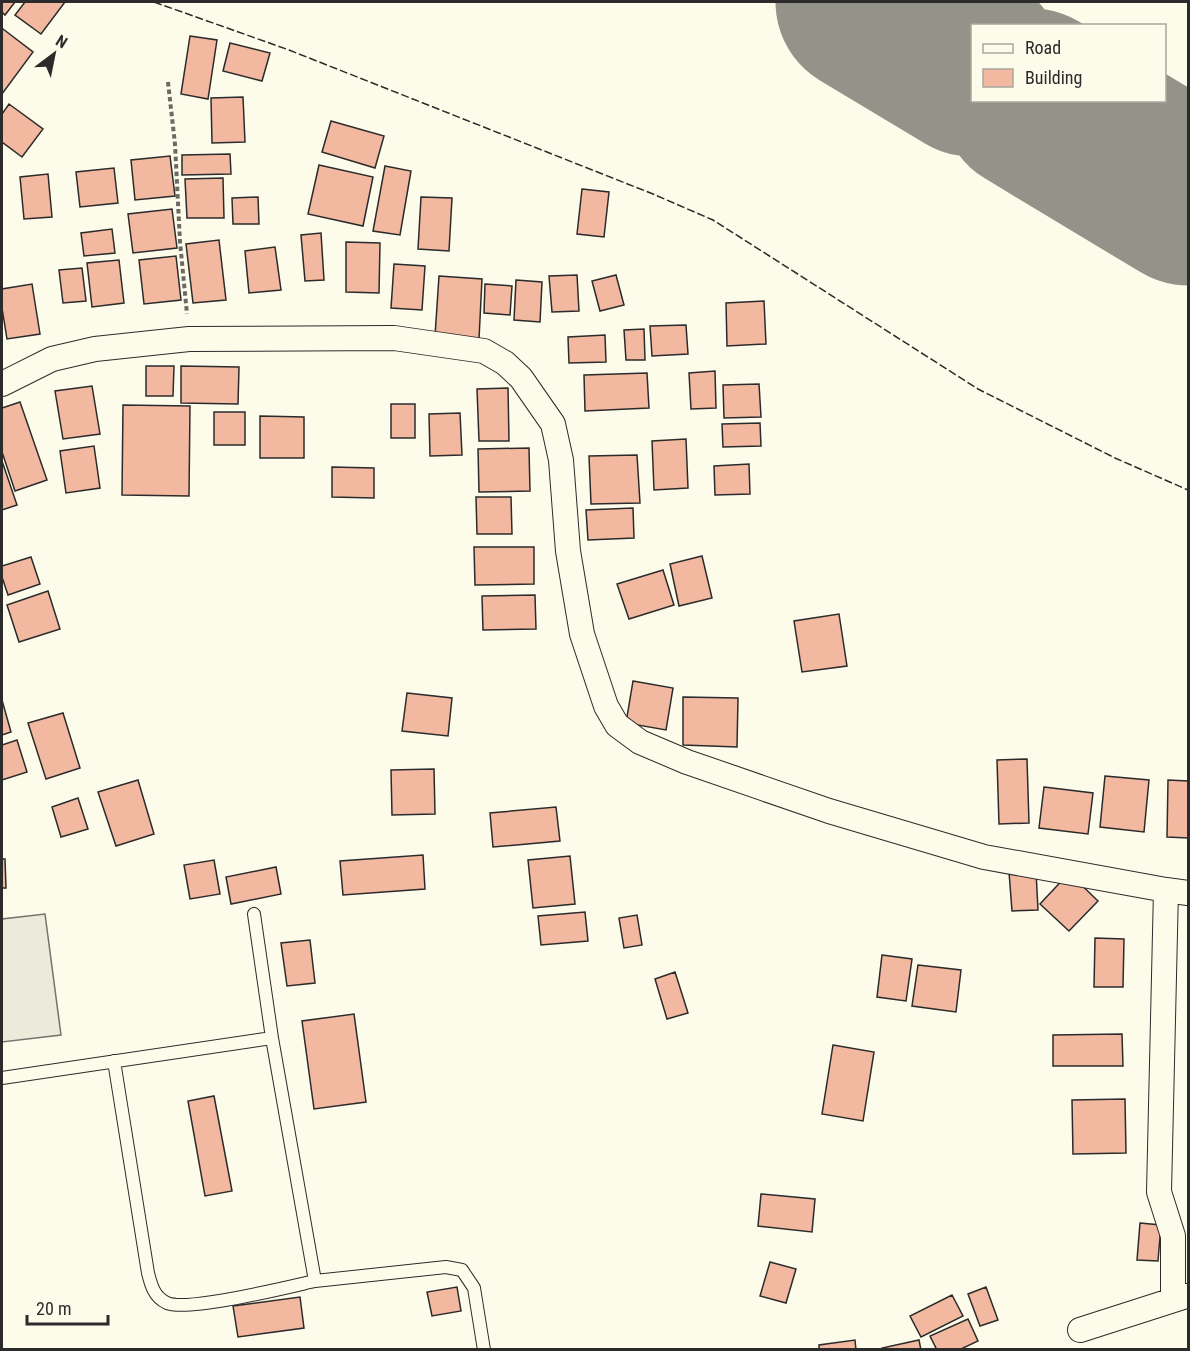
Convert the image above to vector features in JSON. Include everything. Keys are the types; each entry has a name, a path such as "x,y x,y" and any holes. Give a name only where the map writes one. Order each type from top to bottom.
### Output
{"street":[{"path":"2,384 52,360 84,352 189,339 394,338 484,351 505,363 521,378 553,424 561,460 568,551 582,634 606,706 617,725 640,742 687,762 829,811 984,857 1177,891 1159,1192 1173,1236 1180,1297 1080,1330"}],"lane":[{"path":"254,914 272,1038 315,1281"},
{"path":"2,1078 272,1038"},
{"path":"114,1062 153,1292 168,1303 196,1305 315,1281 446,1267 462,1270 474,1288 484,1350"}],"path":[{"path":"168,82 175,144 180,242 189,339"}],"shaded area":[{"path":"45,914 61,1035 2,1042 2,919"}],"building":[{"path":"2,2 15,2 5,15 2,12"},
{"path":"25,2 65,2 41,34 15,15"},
{"path":"3,29 33,52 2,94 2,31"},
{"path":"190,36 217,40 208,99 181,94"},
{"path":"230,43 270,53 262,81 223,71"},
{"path":"243,97 245,142 212,143 211,98"},
{"path":"9,104 43,129 22,157 2,142 2,114"},
{"path":"331,121 384,136 375,168 322,152"},
{"path":"230,154 231,174 182,175 182,155"},
{"path":"170,156 175,196 135,200 131,160"},
{"path":"319,165 373,177 363,226 308,214"},
{"path":"385,166 411,171 400,235 373,231"},
{"path":"114,168 118,203 80,207 76,172"},
{"path":"48,174 52,217 24,219 20,177"},
{"path":"223,178 224,218 187,218 185,179"},
{"path":"582,189 609,192 604,237 577,234"},
{"path":"258,197 259,224 233,224 232,198"},
{"path":"421,197 452,198 449,251 418,249"},
{"path":"172,209 177,248 133,253 128,214"},
{"path":"112,229 115,253 84,256 81,233"},
{"path":"321,233 324,280 305,281 301,235"},
{"path":"219,240 226,300 193,303 186,244"},
{"path":"346,242 380,243 379,293 346,292"},
{"path":"275,247 281,290 249,293 245,251"},
{"path":"176,256 181,300 144,304 139,260"},
{"path":"119,260 124,303 92,307 87,263"},
{"path":"394,264 425,266 422,310 391,308"},
{"path":"82,268 86,301 63,303 59,270"},
{"path":"577,275 579,311 552,312 549,276"},
{"path":"616,275 624,305 600,311 592,281"},
{"path":"439,276 482,279 479,339 435,336"},
{"path":"516,280 542,282 540,322 514,320"},
{"path":"32,284 40,334 7,339 2,308 2,289"},
{"path":"485,284 512,286 510,315 484,313"},
{"path":"764,301 766,344 727,346 726,303"},
{"path":"686,325 688,354 652,356 650,326"},
{"path":"644,329 645,360 626,360 624,330"},
{"path":"605,335 606,362 569,363 568,337"},
{"path":"146,366 174,366 173,396 146,396"},
{"path":"181,366 239,367 238,404 181,403"},
{"path":"715,371 716,408 691,409 689,373"},
{"path":"647,373 649,408 585,411 584,375"},
{"path":"759,384 761,417 724,418 723,385"},
{"path":"92,386 100,434 63,439 55,391"},
{"path":"508,388 509,441 479,441 477,389"},
{"path":"20,402 47,480 15,491 2,452 2,408"},
{"path":"391,404 415,404 415,438 391,438"},
{"path":"123,405 190,406 189,496 122,495"},
{"path":"214,412 245,412 245,445 214,445"},
{"path":"460,413 462,455 430,456 429,414"},
{"path":"260,416 304,417 304,458 260,458"},
{"path":"760,423 761,446 723,447 722,424"},
{"path":"686,439 688,488 654,490 652,441"},
{"path":"94,446 100,488 66,493 60,451"},
{"path":"529,448 530,491 479,492 478,449"},
{"path":"637,455 640,503 591,504 589,456"},
{"path":"2,461 17,505 2,510"},
{"path":"749,464 750,494 715,495 714,466"},
{"path":"332,467 374,468 374,498 332,497"},
{"path":"476,497 511,497 512,534 477,534"},
{"path":"633,508 634,538 588,540 586,510"},
{"path":"474,547 534,547 534,584 475,585"},
{"path":"702,556 712,598 679,606 670,564"},
{"path":"31,557 40,584 8,595 2,577 2,566"},
{"path":"663,570 674,605 629,619 617,584"},
{"path":"48,591 60,629 19,642 7,605"},
{"path":"535,595 536,629 483,630 482,596"},
{"path":"839,614 847,666 802,672 794,621"},
{"path":"633,681 673,688 666,730 626,723"},
{"path":"407,693 452,698 448,736 402,731"},
{"path":"683,697 738,698 737,747 683,745"},
{"path":"2,700 11,732 2,735"},
{"path":"63,713 80,768 46,779 28,723"},
{"path":"17,740 27,772 2,780 2,745"},
{"path":"1027,759 1029,823 999,824 997,760"},
{"path":"434,769 435,814 392,815 391,770"},
{"path":"1105,776 1149,780 1144,832 1100,827"},
{"path":"138,780 154,834 116,846 98,792"},
{"path":"1168,780 1188,781 1188,838 1167,837"},
{"path":"1044,787 1093,793 1088,834 1039,828"},
{"path":"78,798 88,829 61,837 52,807"},
{"path":"556,807 560,841 493,847 490,813"},
{"path":"423,855 425,889 343,895 340,861"},
{"path":"570,856 575,904 533,908 528,860"},
{"path":"2,859 5,859 6,888 2,888"},
{"path":"214,860 220,894 190,899 184,865"},
{"path":"276,867 281,894 231,904 226,877"},
{"path":"1036,871 1038,910 1012,911 1009,872"},
{"path":"1069,873 1098,901 1069,931 1040,904"},
{"path":"585,912 588,941 541,945 538,916"},
{"path":"637,915 642,945 624,948 619,918"},
{"path":"1095,938 1124,939 1123,987 1094,987"},
{"path":"310,940 315,983 287,986 281,943"},
{"path":"882,955 912,959 906,1001 877,997"},
{"path":"918,965 961,970 956,1012 912,1006"},
{"path":"675,972 688,1013 667,1019 655,979"},
{"path":"354,1014 366,1102 314,1109 302,1021"},
{"path":"1122,1034 1123,1066 1053,1066 1053,1035"},
{"path":"833,1045 874,1052 863,1121 822,1114"},
{"path":"214,1096 232,1191 205,1196 188,1101"},
{"path":"1125,1099 1126,1153 1073,1154 1072,1100"},
{"path":"761,1194 815,1199 812,1232 758,1226"},
{"path":"1140,1223 1161,1225 1158,1261 1137,1260"},
{"path":"770,1262 796,1269 786,1303 760,1296"},
{"path":"457,1287 461,1311 432,1316 427,1292"},
{"path":"986,1287 998,1320 980,1326 968,1294"},
{"path":"952,1295 963,1316 921,1337 910,1316"},
{"path":"300,1297 304,1328 238,1337 233,1306"},
{"path":"968,1319 978,1341 959,1350 937,1350 930,1336"},
{"path":"855,1340 856,1350 819,1350 819,1345"},
{"path":"919,1340 921,1350 882,1350 882,1348"}],"runway":[{"path":"867,2 971,64"},
{"path":"1035,102 1188,194"}],"fence":[{"path":"154,2 289,50 653,194 713,220 978,389 1115,458 1188,490"}]}
